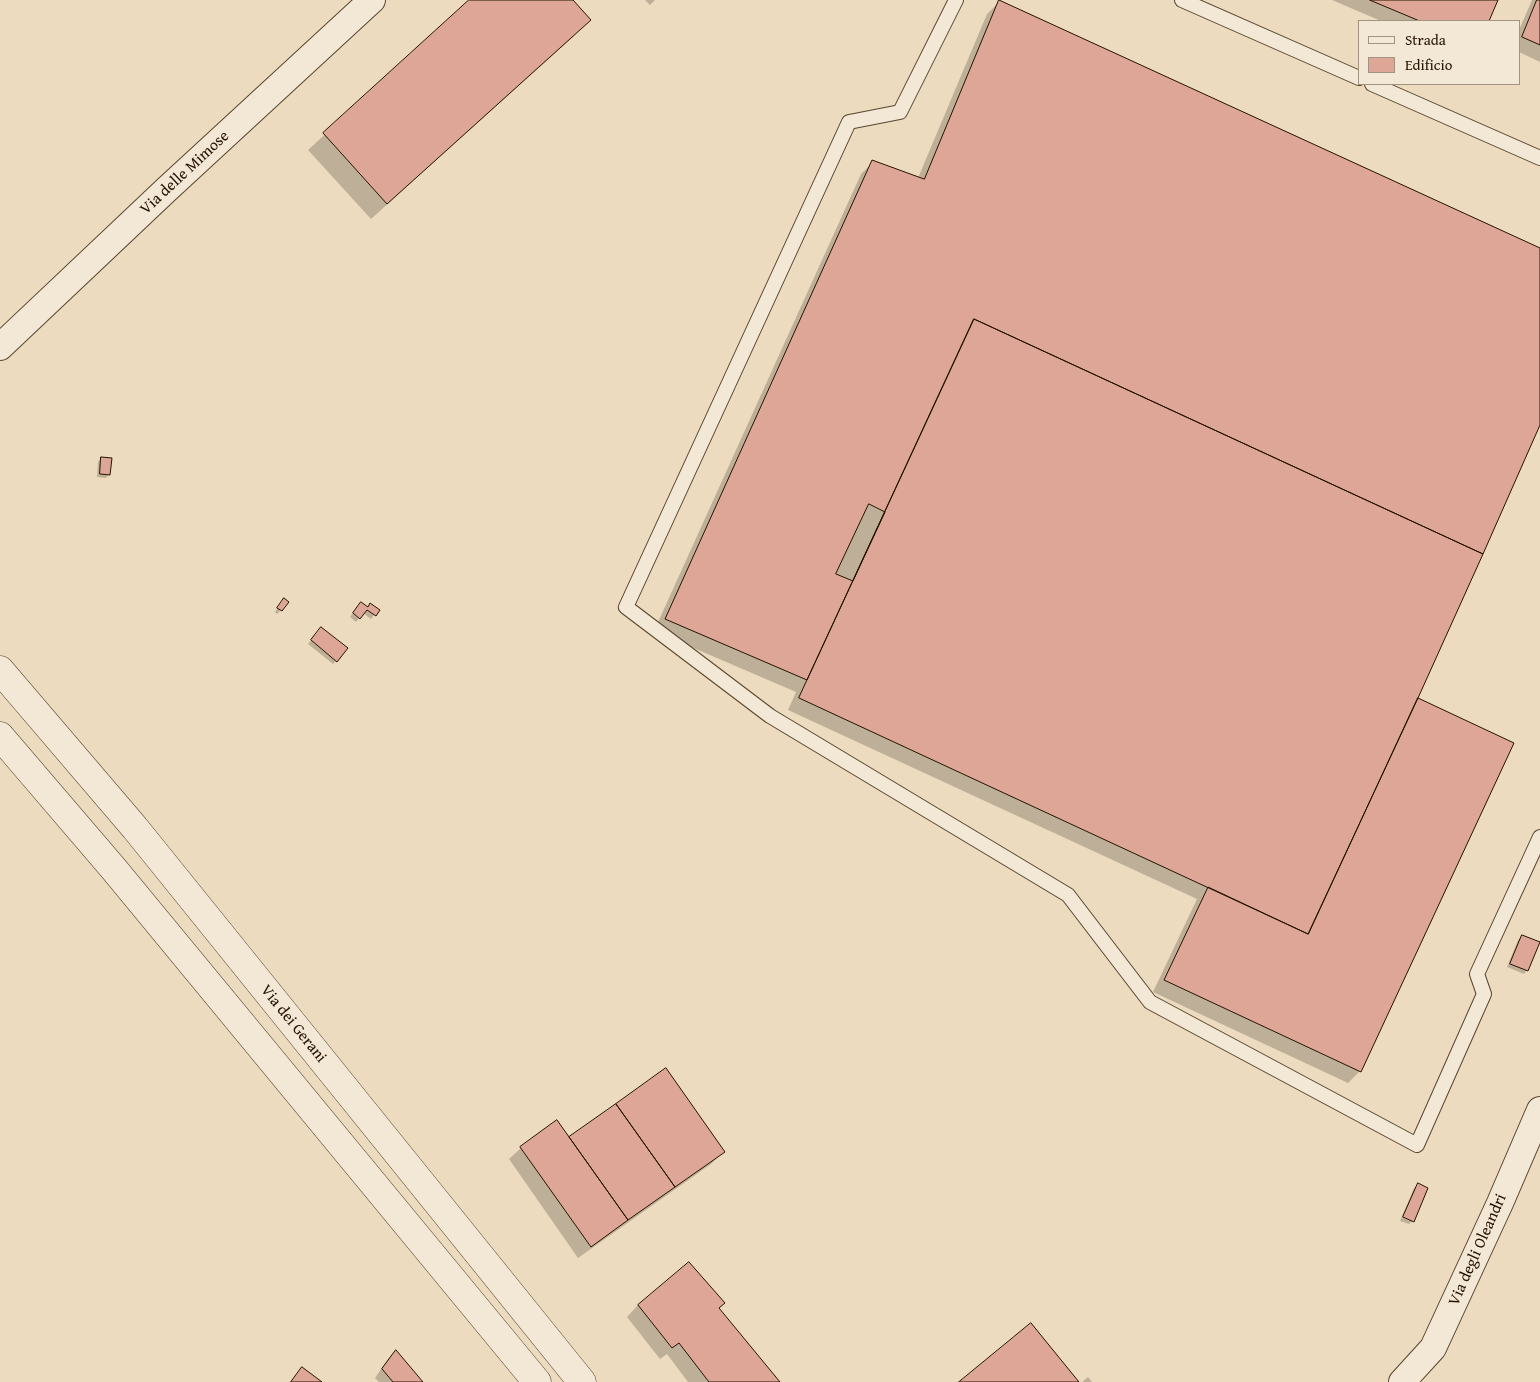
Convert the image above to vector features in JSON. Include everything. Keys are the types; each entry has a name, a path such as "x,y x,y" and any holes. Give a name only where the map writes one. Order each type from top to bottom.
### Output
{"street":[{"name":"Via delle Mimose","path":"0,347 166,190 372,0"},
{"name":"Via dei Gerani","path":"0,670 141,836 582,1382"},
{"path":"0,736 113,868 536,1382"},
{"name":"Via degli Oleandri","path":"1402,1382 1433,1348 1500,1203 1540,1110"}],"lane":[{"path":"956,0 900,112 849,122 626,607 770,716 1068,895 1150,1002 1417,1145 1484,994 1477,974 1540,837"},
{"path":"1182,0 1358,78"},
{"path":"1374,85 1540,158"}],"building":[{"path":"469,0 573,0 591,20 387,204 323,133"},
{"path":"999,0 1540,248 1540,425 1483,554 974,319 807,680 665,619 872,160 924,179"},
{"path":"1370,0 1498,0 1489,20 1418,20"},
{"path":"1537,0 1540,0 1540,45 1522,37"},
{"path":"974,319 1483,554 1308,934 799,698"},
{"path":"101,457 112,458 110,475 100,474"},
{"path":"869,504 885,512 853,581 836,574"},
{"path":"284,598 289,602 282,611 277,608"},
{"path":"361,602 368,607 370,603 380,610 376,616 367,610 360,619 353,613"},
{"path":"321,627 348,648 337,662 311,640"},
{"path":"1418,698 1514,743 1361,1072 1164,980 1208,887 1308,934"},
{"path":"1522,935 1540,942 1528,971 1510,964"},
{"path":"666,1068 725,1152 675,1187 616,1104"},
{"path":"616,1104 675,1187 628,1220 569,1137"},
{"path":"557,1120 628,1220 591,1247 520,1147"},
{"path":"1418,1183 1428,1188 1414,1222 1403,1217"},
{"path":"689,1262 725,1303 719,1308 780,1382 709,1382 679,1343 672,1348 638,1305"},
{"path":"1031,1323 1079,1382 959,1382"},
{"path":"396,1350 423,1382 393,1382 382,1369"},
{"path":"302,1367 322,1382 291,1382"}]}
